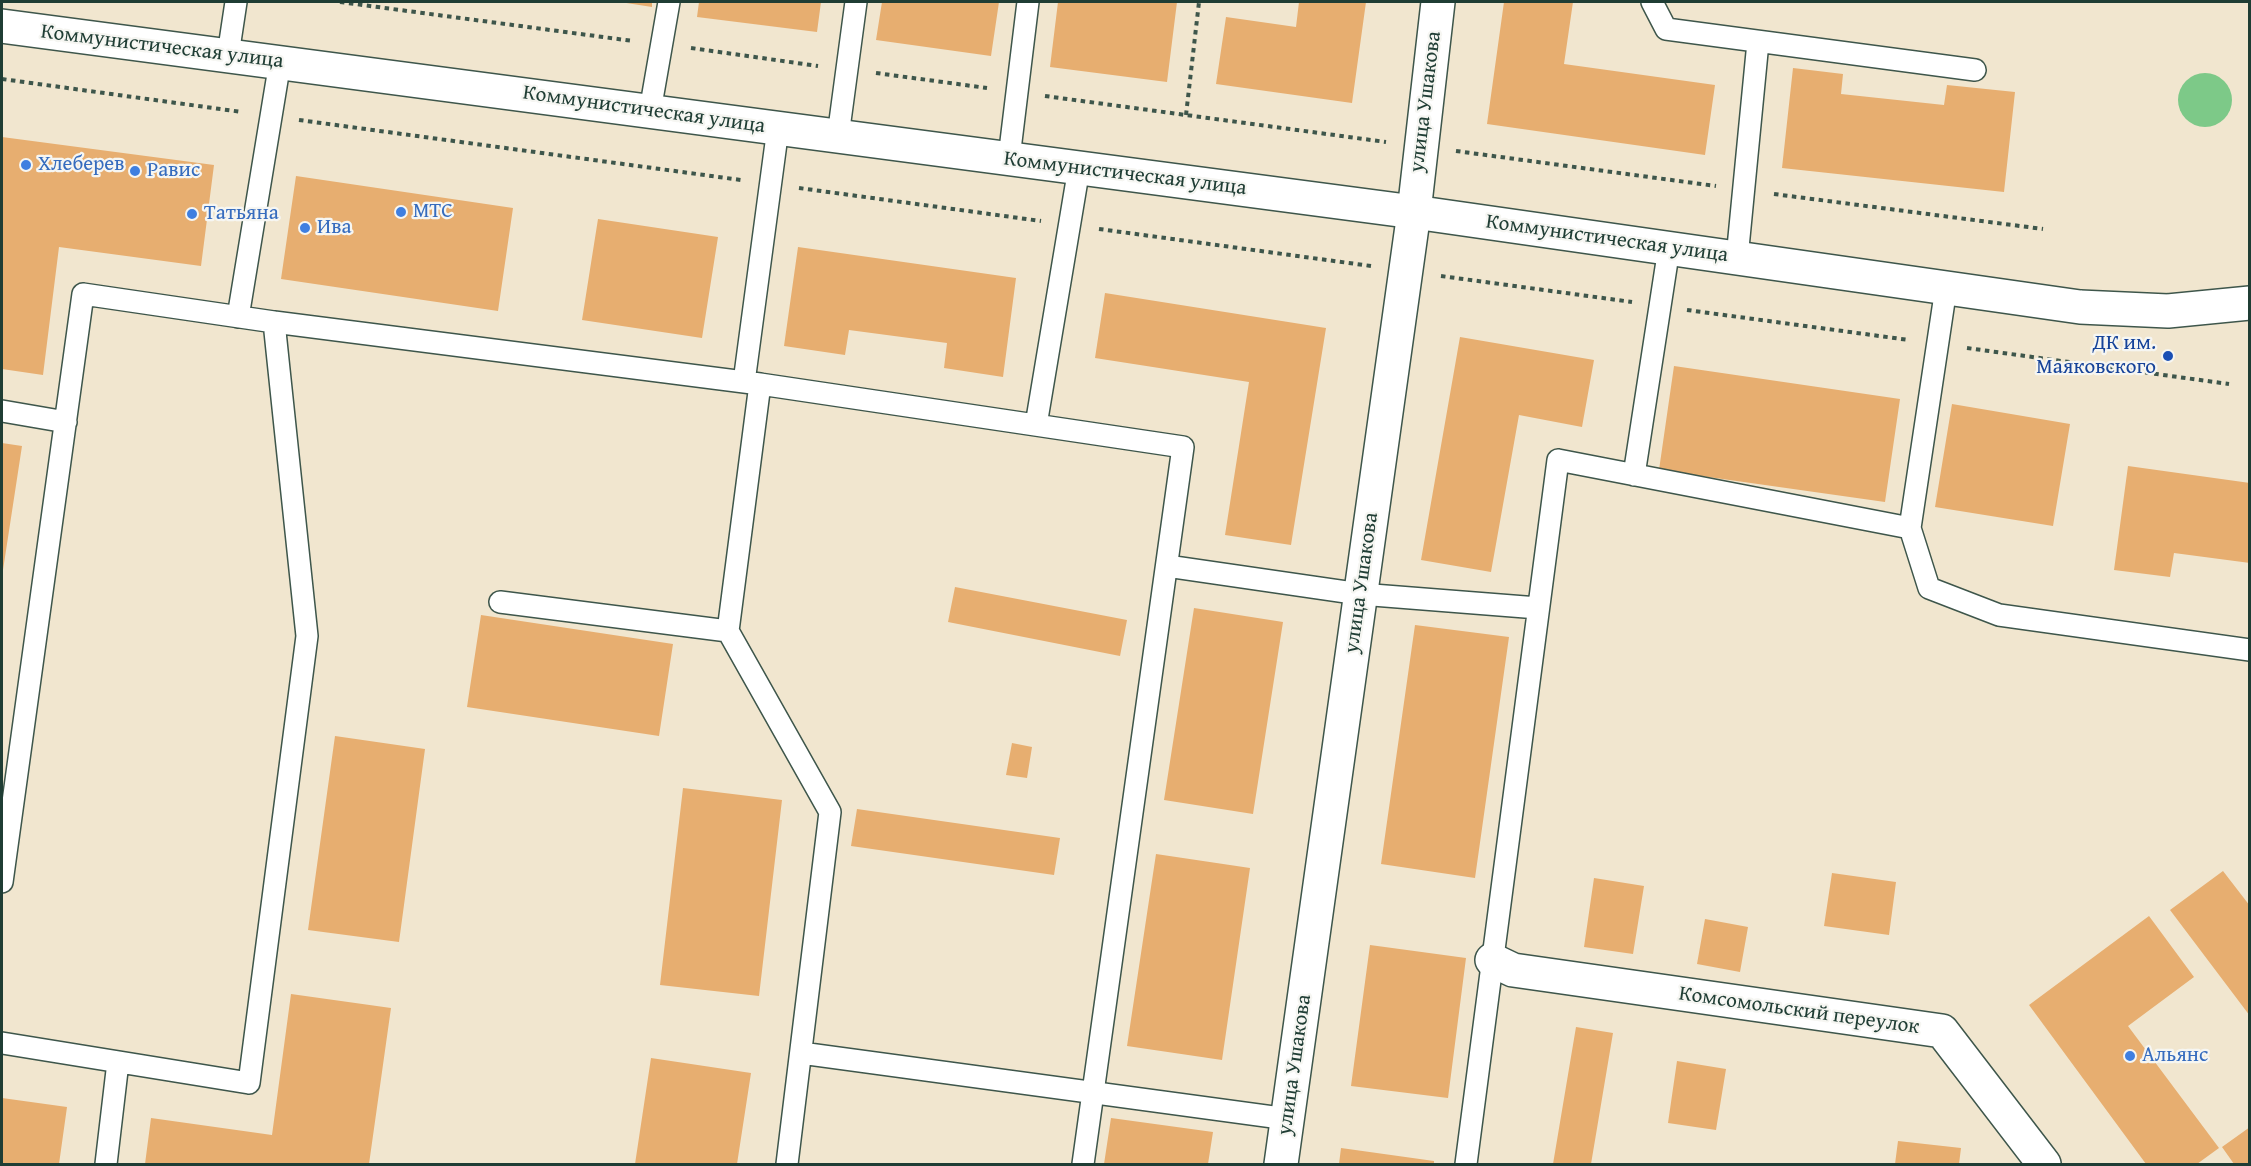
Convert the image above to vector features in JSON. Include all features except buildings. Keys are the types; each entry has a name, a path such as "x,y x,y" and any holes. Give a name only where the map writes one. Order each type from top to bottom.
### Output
{"main road":[{"name":"улица Ушакова","path":"1281,1164 1414,212 1438,2"},
{"name":"Коммунистическая улица","path":"2,26 1414,212 2080,307 2168,311 2250,303"},
{"name":"Комсомольский переулок","path":"1492,960 1513,970 1942,1031 2044,1164"}],"lane":[{"path":"228,56 236,2"},
{"path":"650,111 669,2"},
{"path":"838,136 856,2"},
{"path":"1009,158 1028,2"},
{"path":"1652,2 1666,29 1975,70"},
{"path":"1737,258 1758,42"},
{"path":"238,317 280,62"},
{"path":"778,128 770,184 728,631 830,812 787,1164"},
{"path":"1036,425 1079,168"},
{"path":"1634,475 1669,248"},
{"path":"1946,288 1910,528 1929,588 1999,615 2250,650"},
{"path":"2,882 83,294 274,322 752,383 1183,447 1083,1164"},
{"path":"2,1043 249,1083 307,636 274,322"},
{"path":"2,411 66,422"},
{"path":"1466,1164 1558,460 1910,528"},
{"path":"1167,566 1360,594 1538,608"},
{"path":"500,602 728,631"},
{"path":"801,1053 1288,1119"},
{"path":"106,1164 118,1062"}],"path":[{"path":"340,2 2043,230"},
{"path":"1186,115 1199,2"},
{"path":"2,79 2229,384"}],"green space":[{"path":"2200,73 2210,73 2220,77 2228,85 2232,100 2228,115 2220,123 2210,127 2200,127 2190,123 2182,115 2178,105 2178,95 2182,85 2190,77"}],"place":[{"name":"Хлеберев","path":"26,165"},
{"name":"Равис","path":"135,171"},
{"name":"МТС","path":"401,212"},
{"name":"Татьяна","path":"192,214"},
{"name":"Ива","path":"305,228"},
{"name":"ДК им. Маяковского","path":"2168,356"},
{"name":"Альянс","path":"2130,1056"}]}
